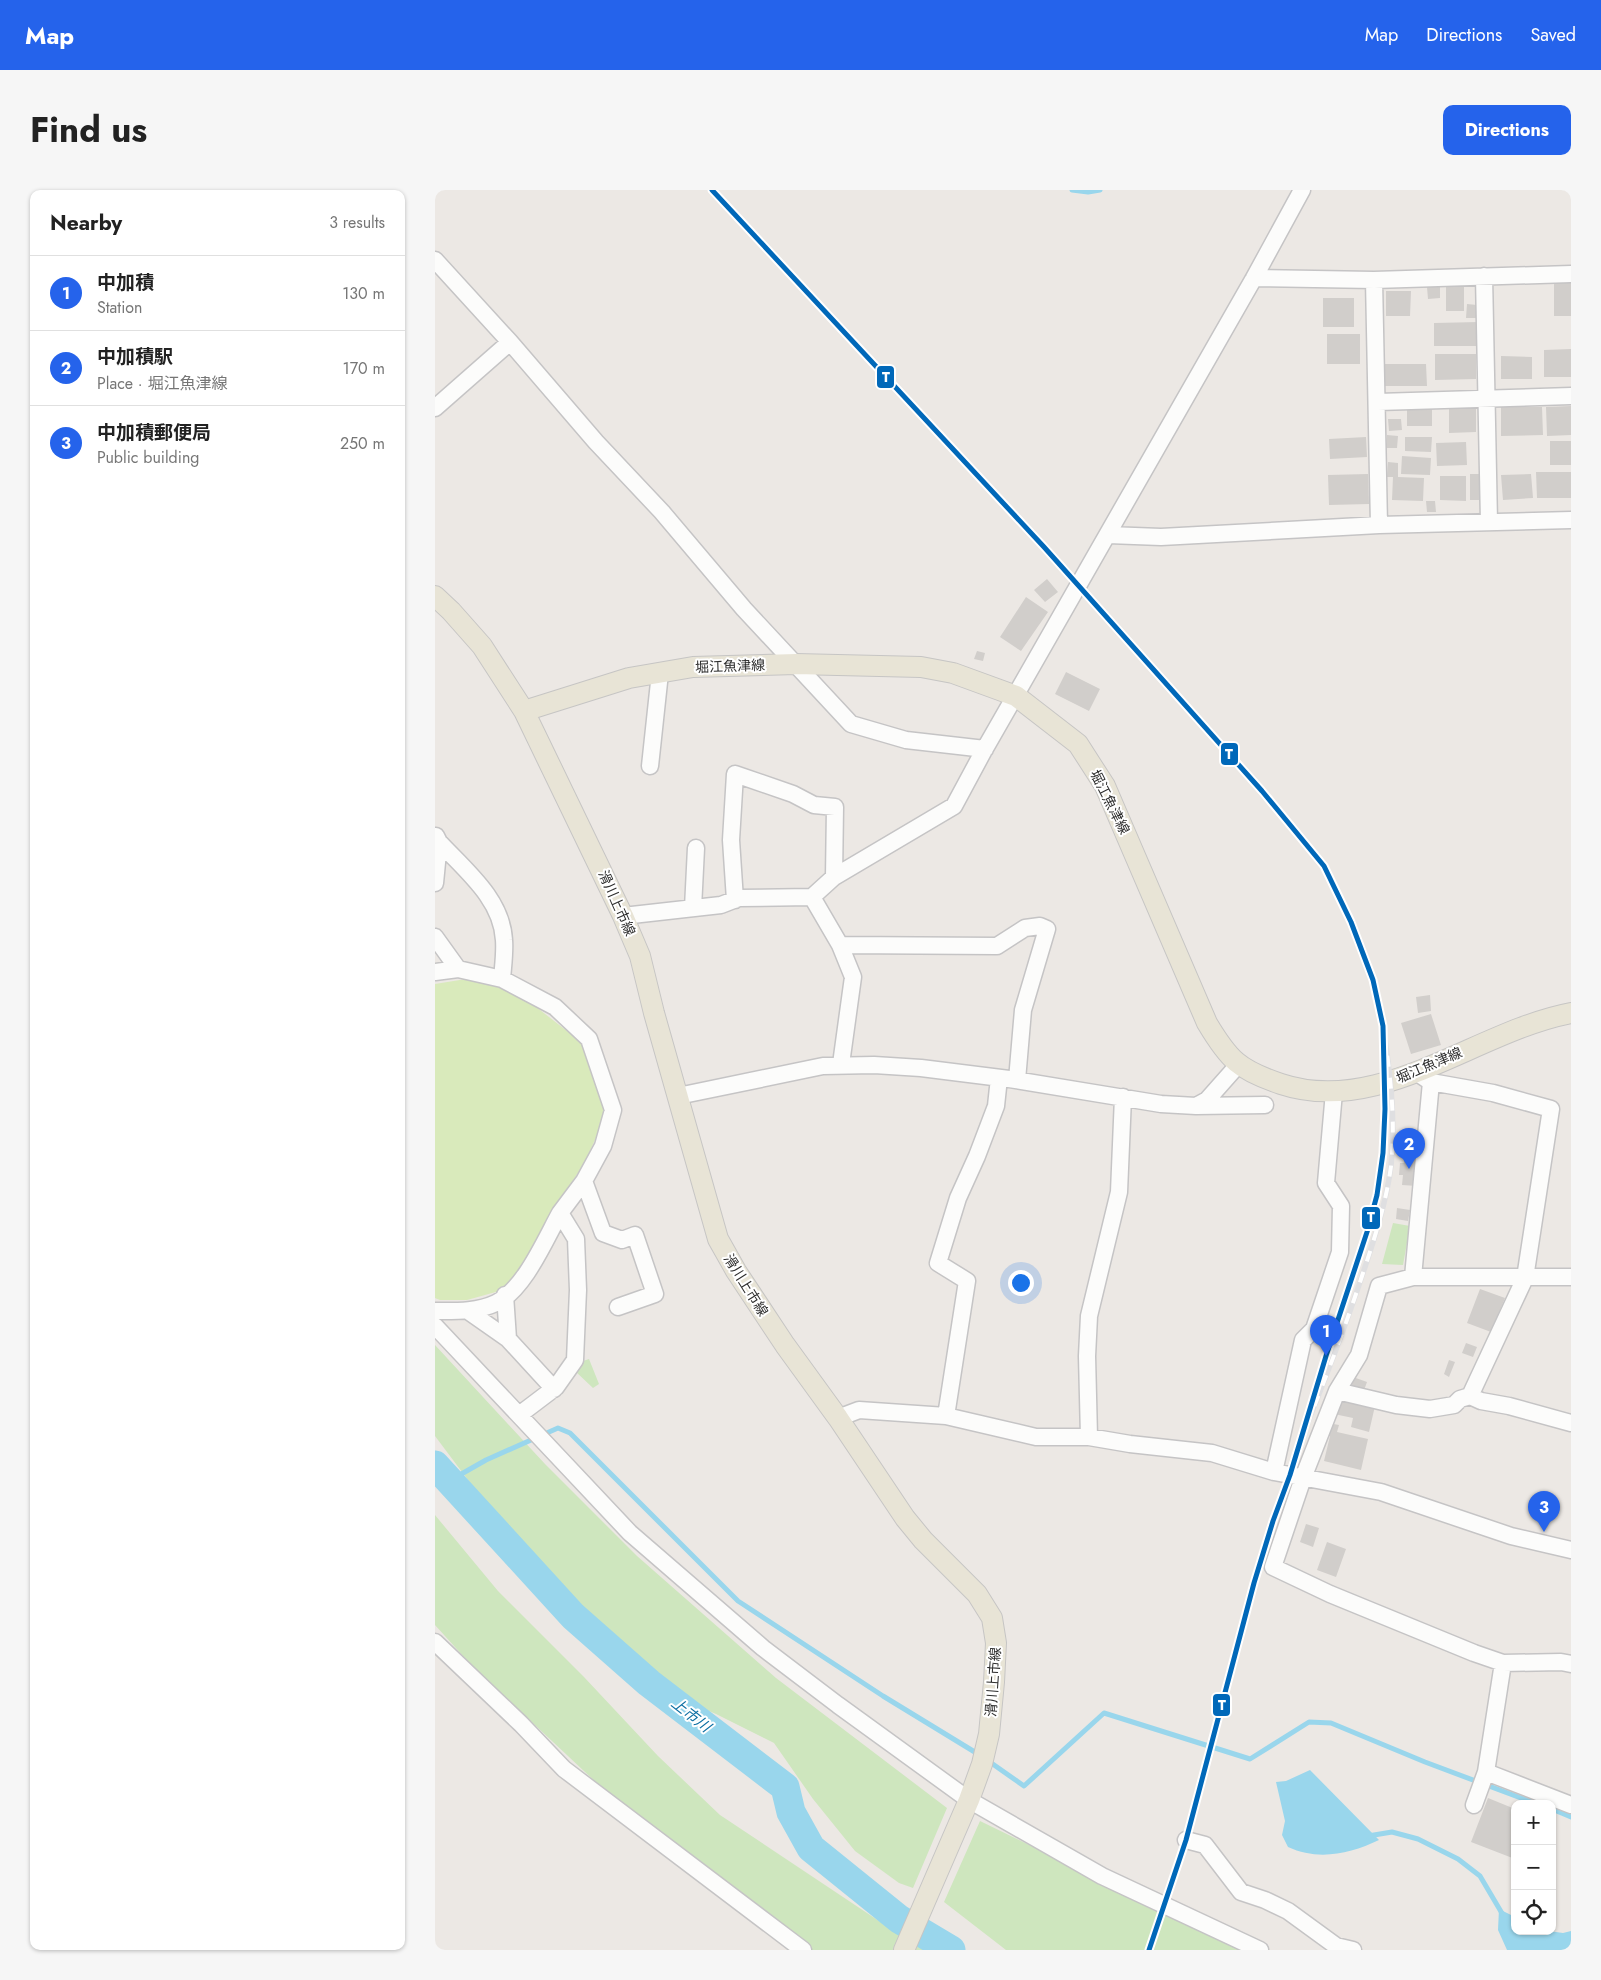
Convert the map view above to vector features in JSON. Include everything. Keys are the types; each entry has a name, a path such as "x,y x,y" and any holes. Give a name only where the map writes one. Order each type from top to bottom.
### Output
{"main road":[{"name":"滑川上市線","path":"435,596 451,610 482,646 524,711 623,916 640,956 718,1239 736,1271 785,1345 838,1418 905,1518 923,1540 977,1594 992,1618 996,1642 989,1734 982,1764 969,1800 904,1950"},
{"name":"堀江魚津線","path":"524,711 629,678 693,667 796,664 921,667 953,673 1016,696 1078,744 1105,786 1207,1023 1223,1050 1238,1065 1265,1079 1300,1091 1334,1092 1423,1077 1508,1032 1547,1017 1571,1013"}],"street":[{"path":"623,916 721,905 735,900 811,897 834,877 955,806 985,749 1254,278 1302,190"},
{"path":"435,260 510,342 596,442 662,512 744,609 851,724 906,740 985,749"},
{"path":"1254,278 1375,280 1571,274"},
{"path":"1485,276 1489,522"},
{"path":"1375,280 1379,526"},
{"path":"435,408 510,342"},
{"path":"1378,402 1571,396"},
{"path":"1108,535 1161,537 1379,526 1571,520"},
{"path":"650,766 660,672"},
{"path":"735,900 731,840 735,774 793,794 814,805 835,808 834,877"},
{"path":"435,883 437,838"},
{"path":"437,838 486,892 499,915 504,939 502,979"},
{"path":"693,908 696,848"},
{"path":"811,897 840,945 853,977 841,1064"},
{"path":"840,945 997,946 1025,928 1039,926 1047,929 1023,1010 1017,1080"},
{"path":"435,937 458,969"},
{"path":"435,972 458,969 502,979 555,1007 589,1039 613,1110 603,1146 584,1181 560,1213 523,1280 497,1303 468,1311 435,1311"},
{"path":"678,1096 823,1066 841,1064 921,1068 1017,1080 1161,1104 1196,1106 1265,1105"},
{"path":"1196,1106 1207,1100 1238,1065"},
{"path":"1413,1277 1423,1077 1551,1109 1525,1278 1470,1396"},
{"path":"946,1416 967,1281 938,1263 958,1198 977,1156 996,1106 999,1078"},
{"path":"1274,1472 1303,1340 1315,1329 1341,1252 1341,1206 1326,1183 1334,1092"},
{"path":"1089,1437 1087,1356 1089,1316 1119,1192 1123,1097"},
{"path":"584,1181 603,1233 622,1240 635,1235 655,1294 618,1307"},
{"path":"519,1415 555,1389 575,1360 578,1290 576,1239 560,1213"},
{"path":"1571,1277 1413,1277 1379,1286 1359,1355 1337,1391 1303,1478 1273,1567 1330,1594 1473,1653 1503,1663 1561,1662 1571,1664"},
{"path":"505,1295 508,1339"},
{"path":"468,1311 508,1339 555,1389"},
{"path":"435,1326 630,1533 763,1648 838,1706 969,1800 1102,1876 1260,1950"},
{"path":"1337,1391 1396,1405 1430,1409 1454,1405 1460,1399 1470,1396 1481,1401 1509,1406 1571,1423"},
{"path":"838,1418 859,1410 946,1416 1036,1437 1089,1437 1130,1444 1212,1453 1274,1472 1381,1492 1511,1536 1571,1550"},
{"path":"435,1642 521,1724 564,1769 803,1950"},
{"path":"1474,1805 1486,1772 1503,1663"},
{"path":"1486,1772 1571,1805"},
{"path":"1186,1840 1205,1845 1241,1892 1265,1900 1288,1911 1336,1946 1353,1950"}],"green space":[{"path":"466,979 517,992 581,1042 602,1100 605,1118 584,1164 553,1210 521,1271 503,1290 467,1300 440,1300 435,1298 435,984"},
{"path":"1393,1223 1410,1226 1403,1265 1382,1264"},
{"path":"435,1345 545,1464 637,1556 776,1678 947,1808 913,1888 899,1883 855,1851 813,1799 774,1743 716,1714 628,1677 531,1554 483,1500 435,1436"},
{"path":"589,1359 599,1384 593,1388 575,1371 580,1362"},
{"path":"435,1515 498,1591 584,1677 658,1756 720,1815 897,1933 929,1950 812,1950 601,1787 473,1667 435,1625"},
{"path":"980,1821 1244,1950 1006,1950 944,1902"}],"water":[{"path":"1310,1770 1379,1840 1357,1849 1322,1855 1311,1854 1288,1847 1282,1835 1285,1821 1276,1782 1286,1781"},
{"path":"1499,1909 1511,1915 1511,1935 1556,1935 1556,1932 1571,1931 1571,1948 1566,1950 1507,1950 1498,1930"}],"building":[{"path":"1554,283 1571,283 1571,316 1554,316"},
{"path":"1440,286 1440,298 1428,299 1427,287"},
{"path":"1446,287 1464,287 1464,311 1446,311"},
{"path":"1386,291 1411,291 1410,316 1386,316"},
{"path":"1323,298 1354,298 1354,327 1323,327"},
{"path":"1467,304 1477,305 1477,318 1466,318"},
{"path":"1479,322 1480,346 1434,346 1434,323"},
{"path":"1327,334 1360,334 1360,364 1327,364"},
{"path":"1571,349 1571,377 1544,377 1544,350"},
{"path":"1435,354 1476,354 1476,379 1435,380"},
{"path":"1501,356 1532,357 1532,379 1501,379"},
{"path":"1384,364 1426,364 1427,386 1385,386"},
{"path":"1571,406 1571,435 1547,436 1546,407"},
{"path":"1501,407 1542,407 1543,435 1501,436"},
{"path":"1407,408 1432,408 1432,426 1407,426"},
{"path":"1449,409 1476,409 1476,432 1449,433"},
{"path":"1388,419 1401,419 1402,430 1389,431"},
{"path":"1387,435 1398,436 1397,448 1386,448"},
{"path":"1366,437 1367,457 1330,459 1329,439"},
{"path":"1405,437 1432,437 1431,452 1405,451"},
{"path":"1550,441 1571,441 1571,465 1550,465"},
{"path":"1466,442 1467,465 1437,466 1436,443"},
{"path":"1402,456 1431,458 1430,475 1401,474"},
{"path":"1388,462 1398,463 1398,477 1424,478 1423,501 1392,500 1393,477 1387,477"},
{"path":"1536,472 1571,472 1571,498 1537,498"},
{"path":"1368,474 1369,504 1329,505 1328,475"},
{"path":"1470,474 1482,474 1482,500 1470,500"},
{"path":"1531,474 1533,498 1503,500 1501,475"},
{"path":"1440,476 1466,476 1466,501 1440,500"},
{"path":"1426,501 1435,501 1436,512 1427,512"},
{"path":"1047,579 1058,592 1045,602 1034,590"},
{"path":"1026,597 1048,612 1021,651 1000,637"},
{"path":"977,651 985,653 983,661 974,659"},
{"path":"1066,672 1100,689 1089,711 1055,694"},
{"path":"1430,995 1431,1011 1418,1013 1416,997"},
{"path":"1431,1014 1441,1045 1411,1054 1401,1023"},
{"path":"1404,1157 1419,1158 1417,1186 1402,1185 1403,1175 1399,1175 1400,1163 1404,1163"},
{"path":"1397,1208 1410,1210 1408,1221 1396,1219"},
{"path":"1480,1289 1505,1298 1491,1332 1467,1323"},
{"path":"1466,1343 1477,1347 1473,1357 1462,1353"},
{"path":"1449,1360 1455,1362 1449,1377 1444,1374"},
{"path":"1353,1377 1367,1382 1363,1393 1349,1388"},
{"path":"1339,1398 1375,1406 1369,1432 1351,1427 1353,1418 1334,1414"},
{"path":"1328,1423 1339,1425 1337,1432 1368,1439 1361,1470 1324,1461 1330,1436 1325,1435"},
{"path":"1306,1524 1319,1528 1313,1547 1300,1542"},
{"path":"1327,1542 1346,1549 1336,1577 1317,1570"},
{"path":"1488,1798 1511,1807 1511,1857 1471,1842"}],"waterway":[{"path":"1072,190 1088,192 1100,190"},
{"path":"449,1481 486,1460 558,1428 570,1433 738,1601 883,1696 978,1754"},
{"name":"上市川","path":"435,1465 573,1616 649,1683 785,1787 791,1812 811,1848 899,1919 951,1950"},
{"path":"987,1760 1024,1786 1104,1713 1250,1759 1309,1722 1331,1723 1425,1762 1526,1800"},
{"path":"1556,1811 1571,1817"},
{"path":"1368,1836 1392,1832 1418,1839 1458,1859 1480,1876 1503,1915"}],"railway":[{"path":"1298,1447 1355,1298 1386,1194 1391,1166 1393,1113 1383,1026"}],"transit line":[{"name":"T","path":"712,190 1044,547 1262,791 1324,866 1351,922 1373,980 1383,1026 1385,1109 1383,1153 1377,1195 1290,1475 1273,1521 1254,1583 1186,1840 1149,1950"}],"place":[{"name":"中加積駅","path":"1409,1169"},
{"name":"中加積","path":"1326,1356"},
{"name":"中加積郵便局","path":"1544,1532"}]}
